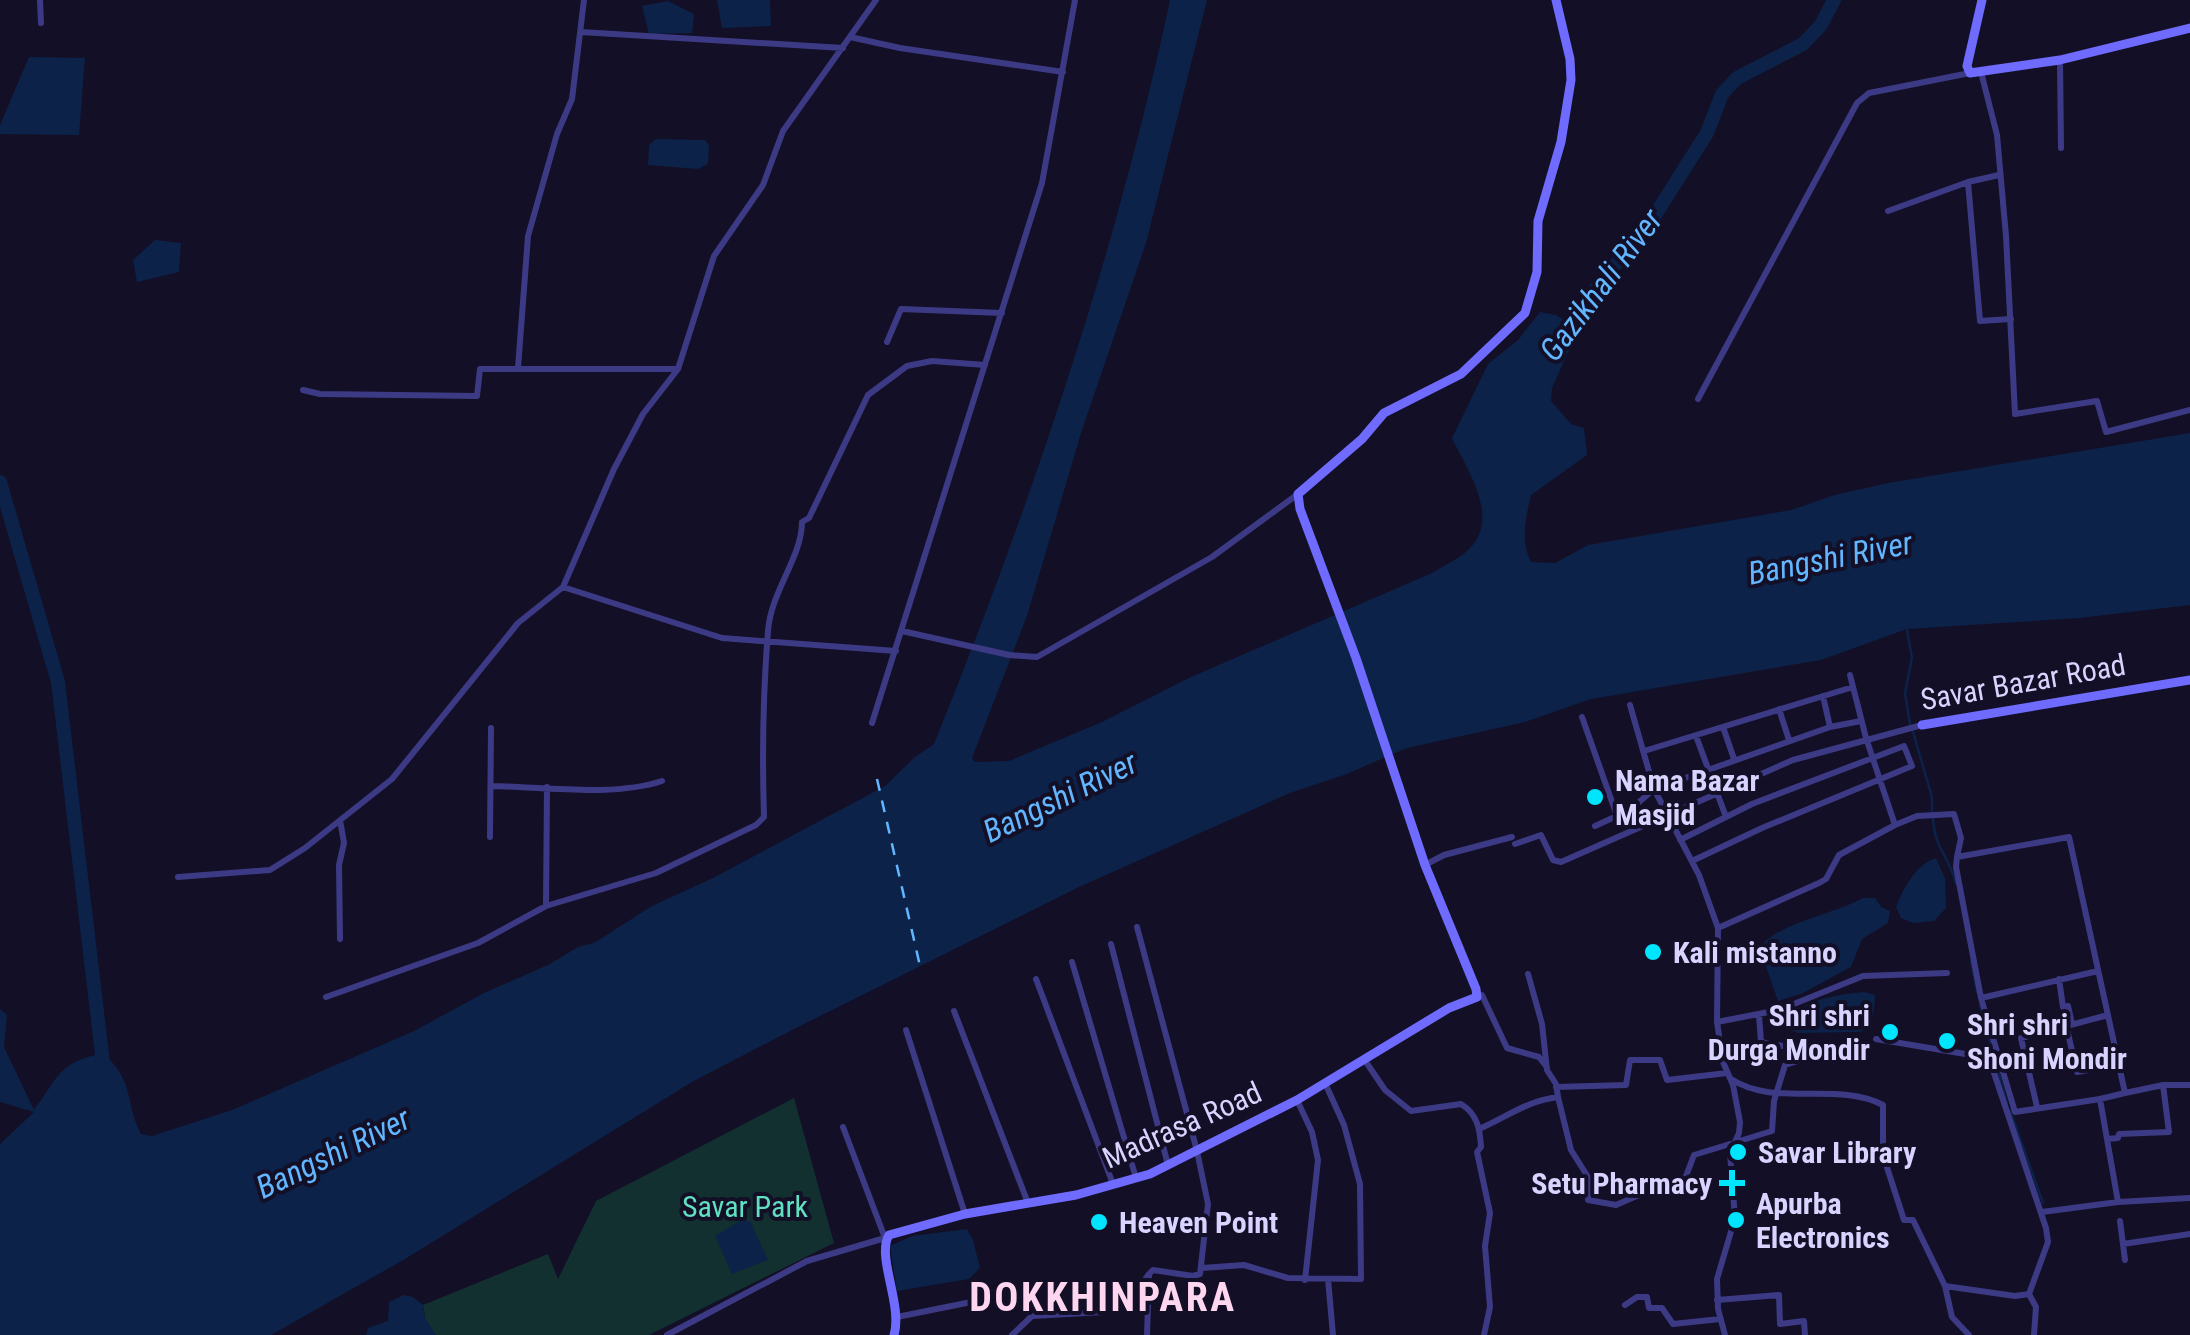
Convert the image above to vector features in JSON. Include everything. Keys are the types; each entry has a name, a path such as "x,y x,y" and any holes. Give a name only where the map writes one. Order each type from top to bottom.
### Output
{"street":[{"path":"40,0 40,23"},
{"path":"518,368 528,236 557,134 572,99 584,0"},
{"path":"178,876 270,870 340,820 392,780 518,624 563,587 636,428 678,370 714,256 762,185 783,131 876,0"},
{"path":"872,723 1042,183 1075,0"},
{"path":"902,631 1010,656 1037,657 1226,548 1298,494 1362,439 1384,413 1461,374 1525,313 1537,272 1538,221 1562,142 1571,80 1570,58 1556,0"},
{"path":"1982,0 1967,66 1976,73 1997,135 2015,414 2096,400 2106,432 2190,410"},
{"path":"1698,399 1857,103 1869,93 2060,60 2190,28"},
{"path":"580,32 842,48"},
{"path":"850,36 900,48 1063,72"},
{"path":"2060,60 2060,148"},
{"path":"1888,211 1999,175"},
{"path":"1968,182 1980,321 2011,319"},
{"path":"887,342 901,310 1002,313"},
{"path":"326,998 478,943 546,906 656,872 756,825 764,817 763,688 768,631 779,584 802,541 802,522 809,518 868,395 906,366 932,361 985,365"},
{"path":"304,390 320,394 477,396 480,368 678,370"},
{"path":"1298,494 1424,865 1479,996 1508,1048 1539,1057 1556,1087 1571,1150 1588,1177 1588,1200 1616,1205 1648,1191 1683,1184 1694,1155 1772,1131 1776,1092 1785,1065 1798,1061 1805,1050 1761,1042 1759,1015"},
{"path":"563,587 722,638 896,652"},
{"path":"1850,675 1895,825"},
{"name":"Savar Bazar Road","path":"1667,814 1793,760 1904,728 2190,680"},
{"path":"1644,751 1853,687"},
{"path":"1822,696 1830,726"},
{"path":"1630,705 1654,789 1692,862 1718,928 1716,1022 1740,1122 1730,1153 1735,1218 1720,1264 1717,1300 1725,1335"},
{"path":"1779,709 1788,740"},
{"path":"1582,717 1617,816"},
{"path":"1595,826 1630,810 1654,789 1830,726 1862,721"},
{"path":"1724,727 1734,759"},
{"path":"490,837 491,728"},
{"path":"1696,736 1726,817"},
{"path":"1680,840 1726,817 1904,746 1912,766 1762,828 1692,862"},
{"path":"493,786 632,787 662,781"},
{"path":"546,787 546,906"},
{"path":"1424,865 1444,855 1541,835 1552,860 1561,862 1667,814"},
{"path":"1718,928 1819,884 1839,855 1895,825 1916,816 1954,814 1961,838 1956,868 1981,998 2015,1112 2163,1086 2190,1085"},
{"path":"340,820 344,843 339,865 340,939"},
{"path":"1958,858 2069,837 2125,1093"},
{"path":"1012,1335 1032,1316 1104,1312 1130,1303 1153,1270 1193,1276 1200,1274 1202,1268 1208,1204 1198,1151 1137,927"},
{"path":"1111,944 1168,1164"},
{"path":"1072,962 1136,1179"},
{"path":"1981,998 2098,971"},
{"path":"1716,1022 1759,1015 1863,976 1947,973"},
{"path":"1528,974 1542,1024 1546,1067"},
{"path":"2059,978 2063,1007 2068,1006 2077,1072 2119,1064"},
{"path":"1036,979 1114,1185"},
{"name":"Madrasa Road","path":"885,1238 900,1230 965,1214 1136,1179 1297,1100 1449,1008 1479,996"},
{"path":"954,1011 1028,1203"},
{"path":"2037,1107 2021,1038 2108,1015"},
{"path":"906,1030 965,1214"},
{"path":"1876,1039 1989,1058 2042,1212 2048,1242 2029,1294"},
{"path":"1364,1059 1385,1090 1411,1111 1460,1104 1472,1112 1479,1129 1482,1148 1477,1152 1490,1213 1486,1246 1490,1308 1484,1335"},
{"path":"1556,1087 1626,1085 1630,1060 1660,1060 1667,1080 1728,1076 1747,1087 1776,1092 1839,1093 1883,1105 1883,1156 1904,1220 1913,1220 1945,1286 1952,1317 1969,1335"},
{"path":"1202,1268 1244,1265 1305,1280 1362,1279 1360,1184 1344,1125 1325,1082"},
{"path":"2108,1139 2118,1138 2118,1134 2169,1132 2163,1086"},
{"path":"1479,1129 1528,1102 1558,1097"},
{"path":"2100,1099 2118,1202"},
{"path":"1297,1100 1312,1132 1318,1160 1305,1280"},
{"path":"842,1127 885,1238 898,1317 894,1335"},
{"path":"2042,1212 2190,1198"},
{"path":"2120,1221 2125,1260"},
{"path":"2123,1244 2190,1234"},
{"path":"667,1335 807,1262 885,1238"},
{"path":"1148,1274 1148,1335"},
{"path":"1328,1279 1334,1335"},
{"path":"1945,1286 2016,1296 2029,1294"},
{"path":"2029,1294 2036,1306 2034,1335"},
{"path":"1717,1300 1778,1295 1780,1335"},
{"path":"1626,1305 1637,1297 1647,1297 1649,1308 1662,1308 1673,1324 1720,1319"},
{"path":"898,1317 991,1298"},
{"path":"1780,1324 1804,1321 1804,1335"}],"green space":[{"name":"Savar Park","path":"794,1098 834,1243 649,1335 428,1335 423,1305 548,1254 558,1279 596,1201"}],"water":[{"path":"717,0 770,0 771,26 722,28"},
{"name":"Bangshi River","path":"1170,0 1207,0 1146,243 1081,433 1027,616 972,758 975,762 1009,761 1102,722 1191,677 1432,573 1466,552 1477,539 1482,511 1473,481 1452,438 1488,364 1518,340 1540,312 1556,315 1578,330 1552,388 1551,401 1571,424 1584,428 1587,455 1531,495 1525,537 1531,562 1555,563 1588,545 1791,510 1888,483 2190,433 2190,605 2079,618 1907,629 1821,660 1591,699 1525,722 1407,748 1290,793 1079,887 796,1028 692,1082 405,1259 271,1335 0,1335 0,1144 34,1112 0,1102 0,1009 7,1015 4,1047 34,1110 68,1067 103,1053 125,1083 141,1134 152,1136 232,1110 414,1031 578,947 594,943 652,906 713,878 885,786 934,744 1004,562 1068,377 1124,190"},
{"path":"668,1 694,14 692,33 649,34 642,6"},
{"path":"29,57 85,58 79,135 0,134 0,125"},
{"path":"656,139 705,140 709,145 708,164 698,169 648,165 649,145"},
{"path":"155,240 181,243 179,272 137,282 133,260"},
{"path":"1936,858 1945,878 1946,908 1934,921 1913,923 1901,918 1896,907 1906,885 1916,871"},
{"path":"1863,898 1875,898 1890,911 1888,923 1862,939 1851,967 1803,993 1778,1001 1762,944 1797,923"},
{"path":"1864,992 1875,995 1874,1006 1871,1021 1860,1032 1798,1033 1786,1027 1786,1020 1801,1007 1833,996"},
{"path":"742,1220 750,1221 768,1260 732,1274 715,1236"},
{"path":"967,1229 980,1268 969,1279 897,1291 890,1246 912,1236"},
{"path":"404,1295 423,1305 425,1318 436,1335 366,1335 368,1328 388,1321 389,1302"}],"waterway":[{"name":"Gazikhali River","path":"1561,337 1648,226 1707,133 1722,94 1737,78 1803,44 1821,25 1834,0"},
{"path":"0,482 58,682 104,1071"},
{"path":"1907,630 1912,658 1905,693 1910,724"},
{"path":"1913,732 1932,797 1932,811"},
{"path":"1933,819 1936,838 1956,884"},
{"path":"1971,960 1977,992"},
{"path":"1980,1005 2007,1103"},
{"path":"2010,1110 2043,1203"}],"ferry route":[{"path":"877,779 920,966"}],"place":[{"name":"Nama Bazar Masjid","path":"1595,797"},
{"name":"Kali mistanno","path":"1653,952"},
{"name":"Shri shri Durga Mondir","path":"1890,1032"},
{"name":"Shri shri Shoni Mondir","path":"1947,1041"},
{"name":"Savar Library","path":"1738,1152"},
{"name":"Setu Pharmacy","path":"1732,1183"},
{"name":"Apurba Electronics","path":"1736,1220"},
{"name":"Heaven Point","path":"1099,1222"}],"district":[{"name":"DOKKHINPARA","path":"1103,1297"}]}
